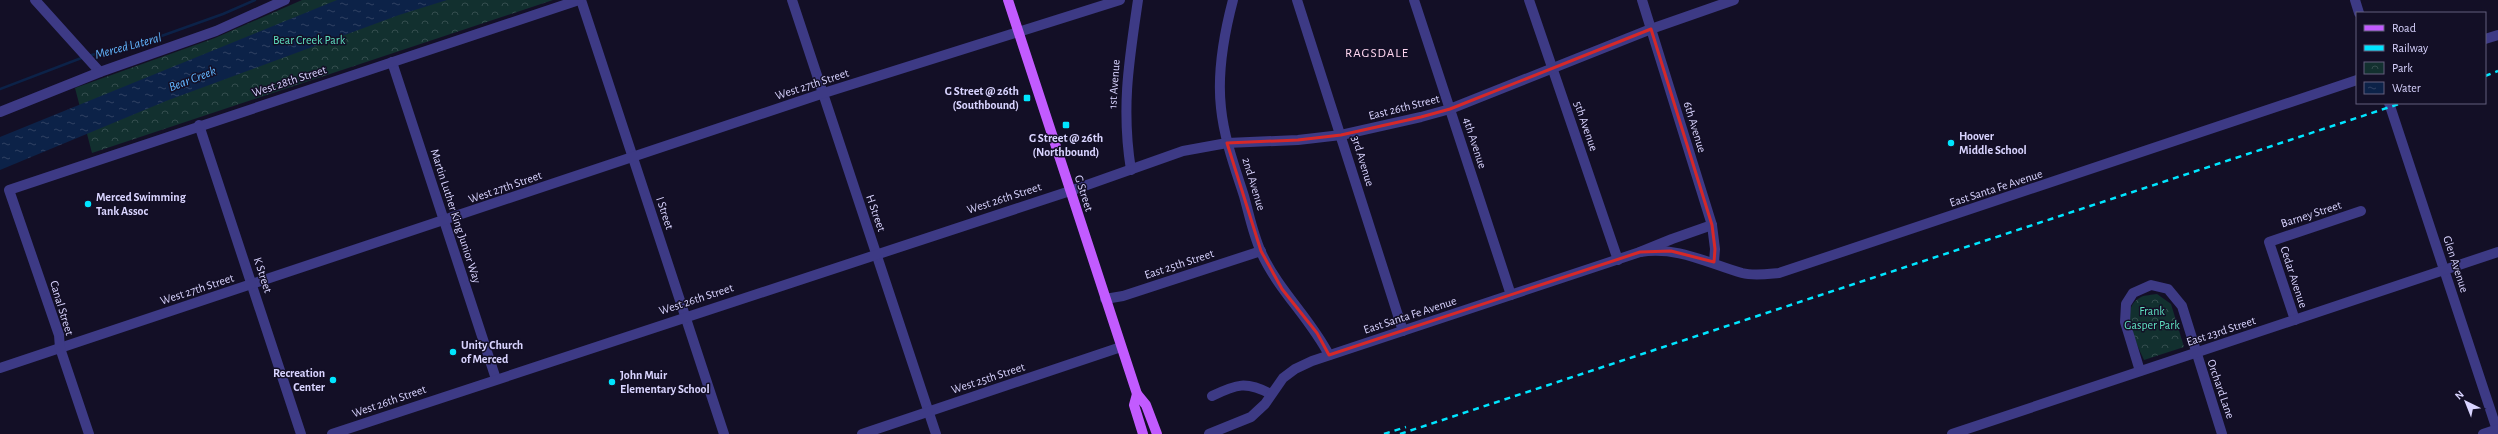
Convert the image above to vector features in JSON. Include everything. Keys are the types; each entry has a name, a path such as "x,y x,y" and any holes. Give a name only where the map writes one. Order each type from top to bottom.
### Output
{"main road":[{"name":"G Street","path":"1008,0 1137,394 1146,405 1157,434"},
{"name":"G Street","path":"1137,394 1134,405 1143,434"}],"street":[{"path":"35,0 97,70"},
{"path":"0,112 97,70 216,31 285,0"},
{"name":"West 28th Street","path":"9,190 199,125 580,0"},
{"name":"I Street","path":"580,0 724,434"},
{"name":"H Street","path":"792,0 936,434"},
{"name":"West 27th Street","path":"0,368 632,157 1018,31 1120,0"},
{"name":"1st Avenue","path":"1131,170 1126,138 1125,104 1138,0"},
{"name":"2nd Avenue","path":"1233,0 1224,44 1221,76 1221,108 1227,143 1261,251 1282,289 1318,333 1329,355"},
{"name":"3rd Avenue","path":"1297,0 1403,331"},
{"name":"4th Avenue","path":"1414,0 1511,295"},
{"name":"5th Avenue","path":"1530,0 1618,260"},
{"name":"6th Avenue","path":"1642,0 1712,226 1715,249 1714,262"},
{"name":"East 26th Street","path":"1070,191 1183,151 1227,143 1298,140 1341,135 1450,109 1651,29 1734,0"},
{"path":"2355,0 2359,12"},
{"path":"2486,39 2498,35"},
{"name":"Martin Luther King Junior Way","path":"392,62 496,379"},
{"name":"East Santa Fe Avenue","path":"1640,252 1671,251 1714,262 1743,274 1779,273 2356,80"},
{"name":"Glen Avenue","path":"2389,104 2498,430"},
{"name":"K Street","path":"199,125 301,434"},
{"name":"Canal Street","path":"9,190 59,335 60,348 89,434"},
{"name":"West 26th Street","path":"332,434 876,253 1070,191"},
{"name":"Barney Street","path":"2269,242 2361,211"},
{"name":"East Santa Fe Avenue","path":"1209,434 1248,420 1258,411 1279,382 1295,369 1329,355 1618,260 1672,239 1712,226"},
{"name":"Cedar Avenue","path":"2269,242 2295,320"},
{"name":"East 25th Street","path":"1105,299 1123,296 1261,251"},
{"name":"East 23rd Street","path":"1952,434 1980,430 2140,371 2498,252"},
{"name":"Orchard Lane","path":"2140,371 2125,322 2126,304 2133,293 2151,285 2168,289 2182,306 2195,353 2222,434"},
{"name":"West 25th Street","path":"862,434 1121,347"},
{"path":"1212,396 1225,390 1248,384 1271,394"},
{"path":"2483,434 2498,430"}],"highlighted area":[{"path":"1651,29 1712,225 1715,249 1714,262 1671,251 1640,252 1329,355 1317,333 1282,289 1261,251 1227,143 1298,140 1341,135 1421,117 1450,109"}],"green space":[{"name":"Bear Creek Park","path":"302,0 553,0 92,153 75,88 215,38"},
{"name":"Frank Gasper Park","path":"2157,294 2171,304 2184,347 2144,360 2131,327 2130,310 2134,302 2141,297"}],"water":[{"name":"Bear Creek","path":"337,0 447,0 399,15 166,101 0,170 0,137"}],"waterway":[{"name":"Merced Lateral","path":"88,56 153,39 223,14 255,0"},
{"name":"Merced Lateral","path":"0,89 84,57"}],"railway":[{"path":"2486,76 2498,71"},
{"path":"1400,434 2399,104"},
{"path":"1384,434 1406,427"}],"place":[{"name":"G Street @ 26th (Southbound)","path":"1027,98"},
{"name":"G Street @ 26th (Northbound)","path":"1066,125"},
{"name":"Hoover Middle School","path":"1951,143"},
{"name":"Merced Swimming Tank Assoc","path":"88,204"},
{"name":"Unity Church of Merced","path":"453,352"},
{"name":"Recreation Center","path":"333,380"},
{"name":"John Muir Elementary School","path":"612,382"}],"district":[{"name":"RAGSDALE","path":"1377,52"}]}
